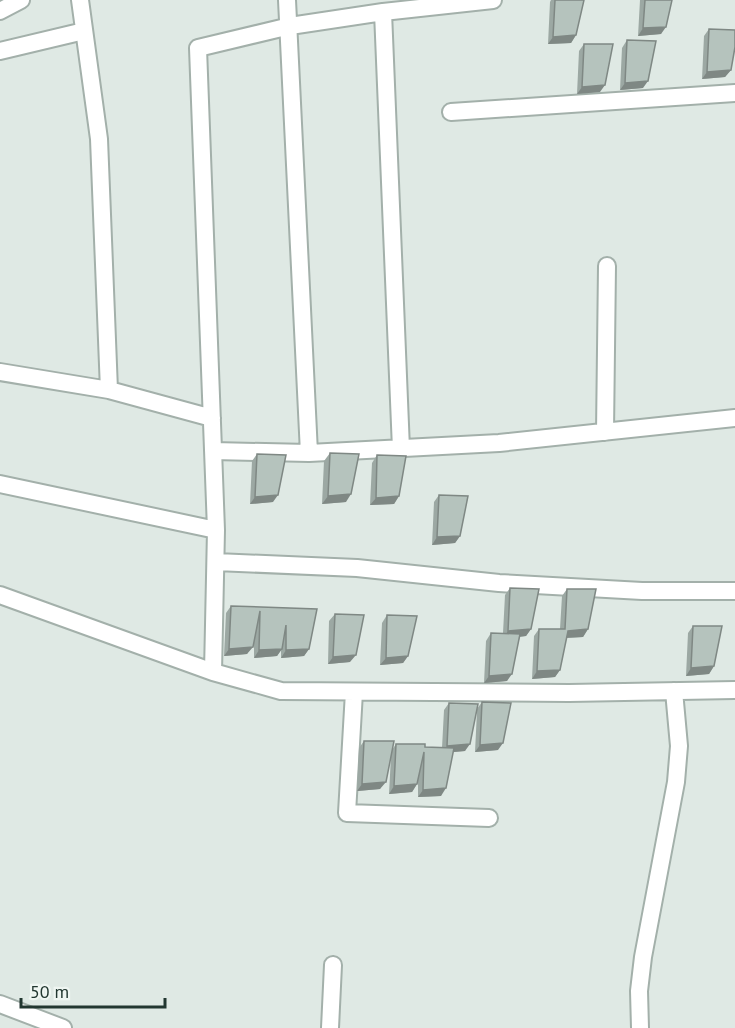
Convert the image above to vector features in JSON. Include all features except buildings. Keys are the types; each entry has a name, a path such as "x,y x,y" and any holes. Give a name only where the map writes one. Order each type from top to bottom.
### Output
{"street":[{"path":"0,11 21,0"},
{"path":"80,0 99,139 109,390"},
{"path":"287,0 309,453"},
{"path":"213,672 216,530 198,48 290,26 383,12 493,0"},
{"path":"383,12 401,449"},
{"path":"0,51 84,31"},
{"path":"451,112 735,93"},
{"path":"605,432 607,266"},
{"path":"0,372 109,390 212,418"},
{"path":"213,451 309,453 499,443 735,418"},
{"path":"0,484 216,530"},
{"path":"216,562 357,568 511,584 642,591 735,591"},
{"path":"0,595 213,672 281,691 569,693 735,690"},
{"path":"640,1028 639,992 643,957 676,782 680,746 674,691"},
{"path":"354,692 347,813 489,818"},
{"path":"330,1028 333,965"},
{"path":"0,1004 63,1028"}]}
